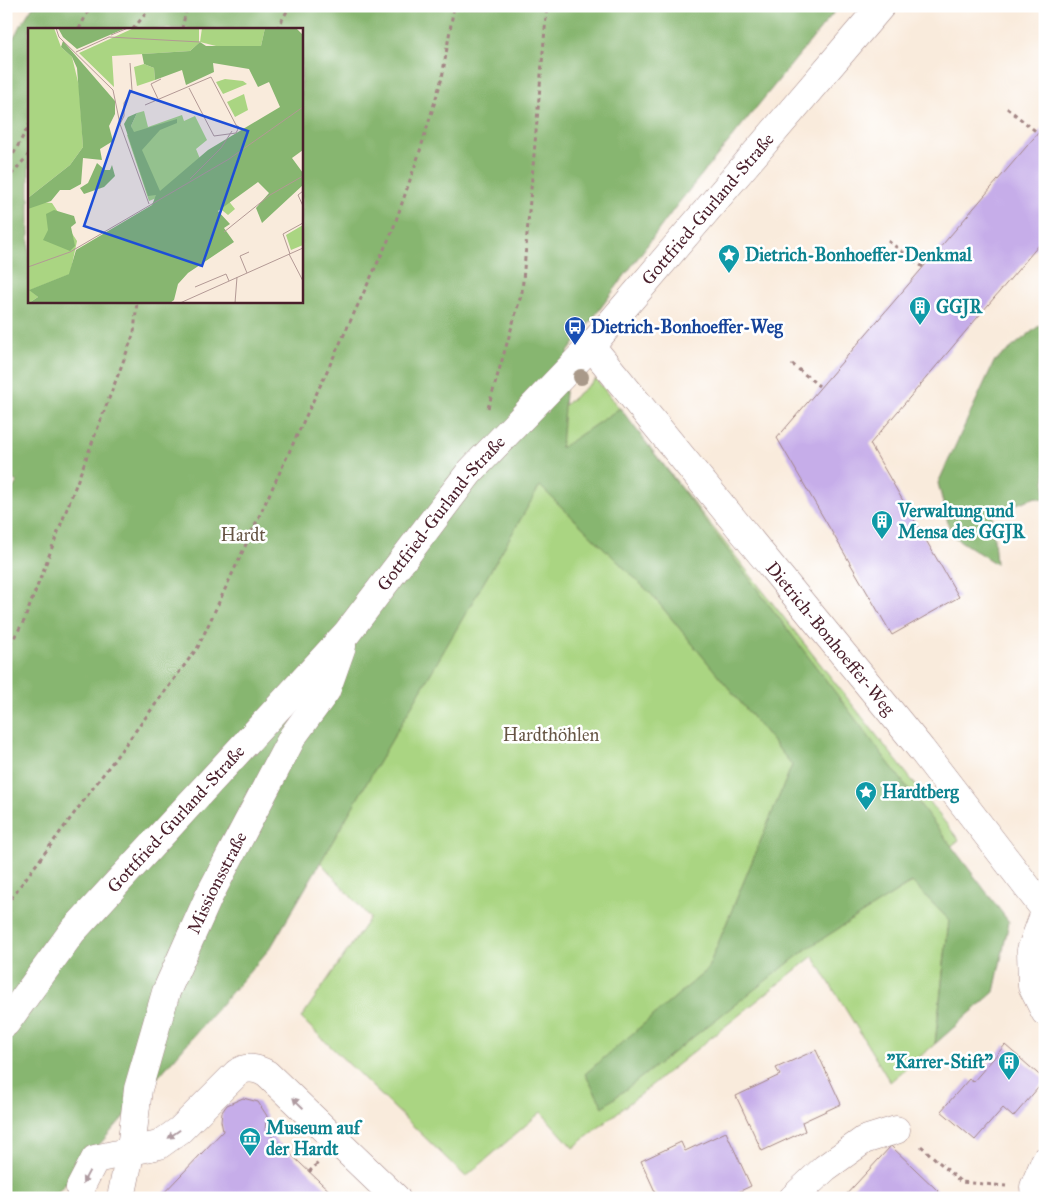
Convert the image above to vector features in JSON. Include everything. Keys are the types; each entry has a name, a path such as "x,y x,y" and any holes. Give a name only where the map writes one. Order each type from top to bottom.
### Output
{"street":[{"name":"Gottfried-Gurland-Straße","path":"6,1023 72,932 347,633 469,474 591,346 882,6"},
{"name":"Dietrich-Bonhoeffer-Weg","path":"591,346 921,749 1045,911 1031,950 1032,986 1045,1012"},
{"name":"Missionsstraße","path":"121,1198 131,1149 138,1089 166,992 209,896 293,736 326,691 347,633"},
{"path":"82,1198 80,1188 95,1159 131,1149 159,1145 180,1130 242,1070 260,1069 396,1198"},
{"path":"793,1198 825,1168 864,1140 896,1130"},
{"path":"1034,1192 1045,1161"}],"path":[{"path":"80,28 91,6"},
{"path":"134,28 152,6"},
{"path":"182,28 187,6"},
{"path":"278,28 290,6"},
{"path":"6,905 198,647 392,232 419,154 442,78 454,6"},
{"path":"486,416 522,292 547,6"},
{"path":"1007,108 1038,133"},
{"path":"6,168 28,128"},
{"path":"6,182 28,155"},
{"path":"888,241 923,267"},
{"path":"6,651 24,621 134,333 137,302"},
{"path":"792,364 819,386"},
{"path":"924,1148 961,1182 1034,1192"},
{"path":"309,1172 317,1164"}],"green space":[{"name":"Hardt","path":"33,6 839,6 677,205 568,352 561,448 620,408 1009,922 994,992 935,1044 949,920 912,882 808,948 603,1107 585,1074 707,970 792,765 652,595 540,486 271,947 53,1198 6,1198 6,499 17,482 6,476 6,49"},
{"path":"1045,321 1045,500 1036,497 992,513 996,564 951,535 938,483 994,362"},
{"name":"Hardthöhlen","path":"596,379 959,840 884,899 913,882 949,920 935,1044 890,1082 813,956 573,1148 541,1112 466,1177 301,1018 370,918 6,508 525,438"}],"building":[{"name":"GGJR","path":"1045,125 1045,238 870,444 959,597 892,635 777,438"},
{"path":"1005,1045 1045,1080 1013,1117 1003,1108 975,1140 941,1111 969,1079 973,1082"},
{"path":"816,1050 841,1104 802,1122 805,1131 762,1151 736,1096 780,1075 776,1068"},
{"path":"243,1098 258,1102 267,1116 265,1130 337,1198 159,1198 223,1131 222,1112 227,1105"},
{"path":"726,1132 751,1186 725,1198 658,1198 641,1161 681,1142 685,1151"},
{"path":"891,1146 938,1191 932,1198 843,1198"}],"place":[{"name":"Dietrich-Bonhoeffer-Denkmal","path":"729,274"},
{"name":"GGJR","path":"920,326"},
{"name":"Dietrich-Bonhoeffer-Weg","path":"575,346"},
{"name":"Verwaltung und Mensa des GGJR","path":"882,540"},
{"name":"Hardtberg","path":"866,811"},
{"name":"\"Karrer-Stift\"","path":"1009,1081"},
{"name":"Museum auf der Hardt","path":"250,1157"}]}
